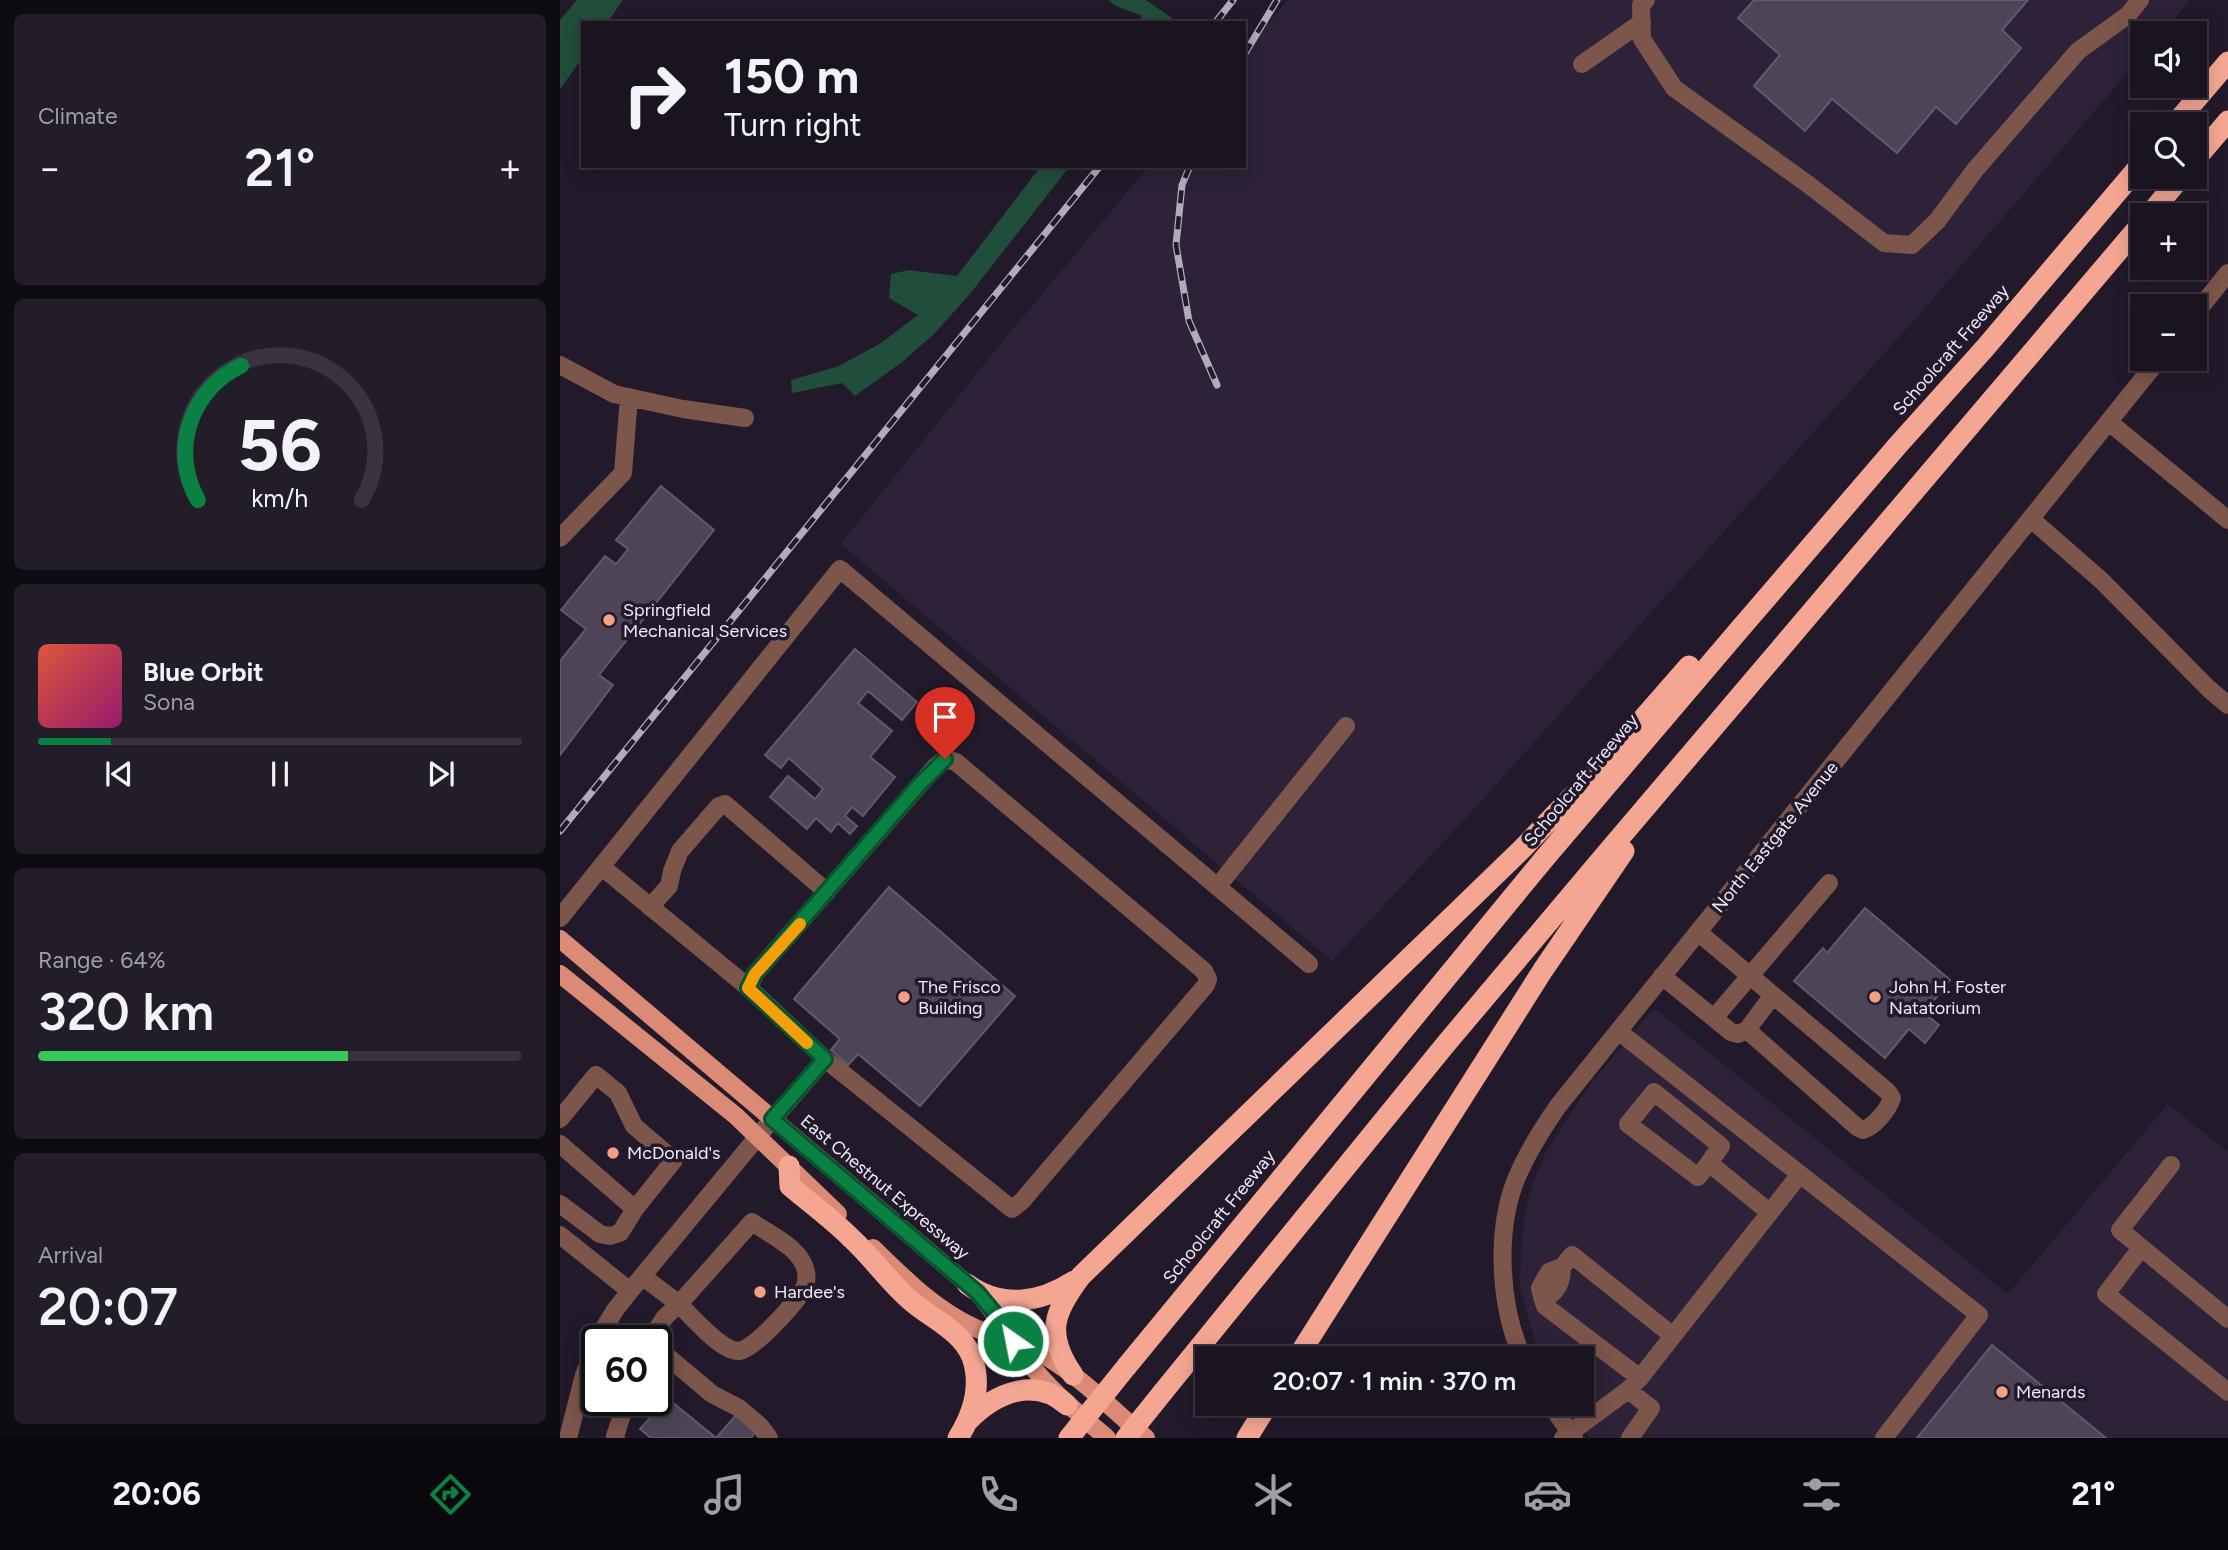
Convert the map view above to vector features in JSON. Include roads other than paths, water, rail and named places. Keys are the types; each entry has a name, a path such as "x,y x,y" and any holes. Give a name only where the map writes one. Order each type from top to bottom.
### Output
{"highway":[{"path":"2185,112 2228,62"},
{"path":"2207,146 2228,121"},
{"name":"Schoolcraft Freeway","path":"1069,1438 1403,1029 1739,630 1898,445 1986,348 2130,177"},
{"path":"2159,203 2171,189"},
{"path":"1126,1438 1445,1045 2130,237"},
{"path":"1073,1375 1060,1350 1055,1332 1056,1319 1067,1295 1082,1276 1506,865 1614,752 1695,659 1739,630"},
{"path":"1305,1346 1571,927 1631,842 1784,643"},
{"path":"789,1167 790,1186 852,1238 911,1301 950,1329 963,1342 971,1356 976,1378 976,1389 963,1429"},
{"path":"967,1283 975,1290 994,1298 1026,1301 1049,1295 1082,1276"},
{"path":"963,1429 994,1399 1017,1390 1044,1391 1068,1405"},
{"path":"1247,1438 1261,1416"}],"main road":[{"name":"East Chestnut Expressway","path":"560,939 967,1283 988,1304 1038,1375 1107,1438"},
{"path":"560,974 736,1116 921,1294 974,1327 1045,1356 1073,1375 1146,1438"}],"street":[{"path":"1646,0 1641,5 1642,39 1674,88 1809,185 1884,243 1912,245 1937,221 1975,170 2078,51 2128,15 2140,0"},
{"path":"1582,64 1642,22"},
{"path":"2207,299 2228,273"},
{"path":"560,365 614,394 683,409 745,418"},
{"name":"North Eastgate Avenue","path":"1519,1346 1508,1309 1502,1263 1506,1222 1516,1179 1534,1142 1558,1106 2149,371"},
{"path":"560,538 623,473 629,397"},
{"path":"2109,422 2228,520"},
{"path":"2031,519 2102,581 2209,690 2228,705"},
{"path":"560,918 840,569 1309,964"},
{"path":"1218,887 1346,726"},
{"path":"602,867 748,988 825,1059 1012,1209 1022,1201 1198,995 1208,979 1205,971 956,762 945,759 936,766 755,974 748,988"},
{"path":"650,907 669,886 680,851 719,806 725,804 827,892"},
{"path":"1714,1018 1829,883"},
{"path":"1698,932 1888,1092 1892,1098 1890,1104 1870,1127 1863,1130 1857,1127 1747,1030"},
{"path":"1662,976 1731,1032 1738,1034 1747,1030 1773,995"},
{"path":"1618,1031 1979,1315 1884,1438"},
{"path":"606,1325 629,1291 825,1059"},
{"path":"560,1119 596,1075 618,1093 634,1126 674,1160 635,1209 620,1233 610,1236 600,1234 560,1204"},
{"path":"1654,1092 1721,1146 1709,1163 1698,1177 1628,1124 1654,1092"},
{"path":"560,1144 635,1209"},
{"path":"1709,1163 1769,1212"},
{"path":"2171,1165 2120,1230 2228,1319"},
{"path":"1557,1416 1569,1436 1634,1384 1800,1174"},
{"path":"642,1276 679,1304 720,1342 736,1351 745,1350 792,1305 804,1288 807,1275 800,1257 752,1222 679,1304 665,1317 660,1325"},
{"path":"560,1235 629,1291"},
{"path":"2141,1248 2106,1294 2228,1392"},
{"path":"1630,1438 1651,1408 1634,1384 1547,1309 1543,1300 1553,1294 1562,1281 1567,1261 1673,1336"},
{"path":"672,1360 712,1394 739,1408 760,1426 769,1438"},
{"path":"568,1438 581,1387"},
{"path":"616,1438 622,1416"}],"railway":[{"path":"1217,21 1233,0"},
{"path":"1246,52 1277,0"},
{"path":"560,831 1098,168"},
{"path":"1189,168 1182,185 1176,245 1189,321 1217,385"}],"place":[{"name":"Springfield Mechanical Services","path":"609,620"},
{"name":"The Frisco Building","path":"904,997"},
{"name":"John H. Foster Natatorium","path":"1875,997"},
{"name":"McDonald's","path":"613,1153"},
{"name":"Hardee's","path":"760,1292"},
{"name":"Menards","path":"2002,1392"}]}
